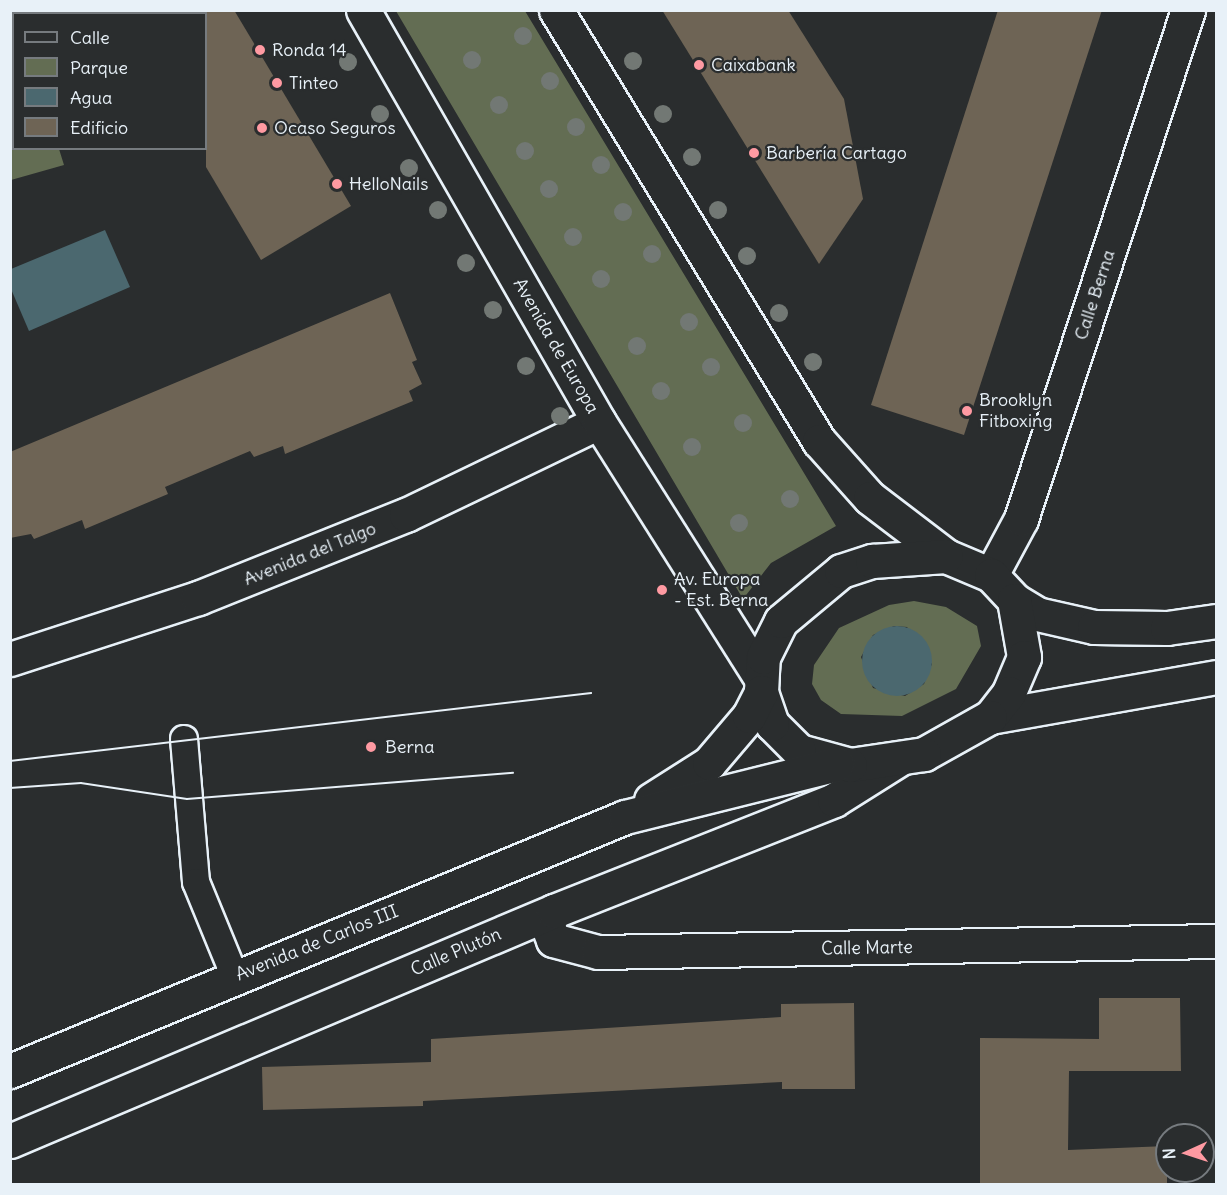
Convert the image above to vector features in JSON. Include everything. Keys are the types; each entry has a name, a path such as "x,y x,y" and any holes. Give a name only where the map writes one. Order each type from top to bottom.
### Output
{"street":[{"name":"Avenida de Europa","path":"363,10 599,422 760,684 772,724 784,739 815,759 837,764"},
{"path":"556,10 819,441 870,498 946,556 991,575 1014,600 1037,614 1094,627 1167,628 1216,621"},
{"name":"Calle Berna","path":"991,575 1021,519 1188,10"},
{"name":"Avenida del Talgo","path":"10,659 198,598 297,559 528,460 599,422"},
{"name":"Avenida de Carlos III","path":"625,817 709,763 738,731 760,684 781,621 820,584 872,561 946,556"},
{"path":"990,717 1009,693 1024,657 1014,600"},
{"path":"837,764 899,759 924,754 990,717 1216,677"},
{"name":"Calle Plutón","path":"10,1141 554,910 834,800 899,759"},
{"name":"Avenida de Carlos III","path":"10,1071 625,817 837,764"},
{"name":"Calle Marte","path":"554,910 547,924 553,940 598,952 1216,941"}],"lane":[{"path":"184,739 196,882 235,977"}],"green space":[{"path":"396,11 525,11 836,526 771,563 743,599"},
{"path":"12,146 12,150 59,150 64,165 11,180"},
{"path":"914,601 946,607 977,626 981,646 956,689 902,716 841,714 821,700 812,684 814,665 839,628 889,605","holes":["894,626 907,627 932,664 924,684 905,696 873,688 861,657 873,635"]}],"water":[{"path":"105,230 130,287 29,331 11,289 11,269"},
{"path":"897,626 910,629 922,636 929,648 932,661 929,674 922,686 910,693 897,696 884,693 872,686 865,674 862,661 865,648 872,636 884,629"}],"building":[{"path":"206,10 234,10 351,206 261,260 206,167"},
{"path":"662,10 788,10 844,99 863,199 819,264"},
{"path":"998,10 1102,10 964,435 871,405"},
{"path":"390,293 417,360 412,362 422,384 409,391 413,401 285,454 283,446 254,457 250,451 165,487 168,494 85,529 82,520 34,539 31,534 10,538 10,452"},
{"path":"1099,998 1180,998 1181,1071 1069,1071 1068,1150 1155,1146 1155,1183 1167,1183 1167,1185 980,1185 980,1038 1099,1039"},
{"path":"854,1003 855,1089 782,1089 782,1082 423,1101 423,1106 263,1110 262,1067 431,1062 431,1039 781,1017 781,1004"}],"tram line":[{"path":"10,761 591,693"},
{"path":"10,788 81,783 187,799 513,773"}],"place":[{"name":"Ronda 14","path":"260,50"},
{"name":"Caixabank","path":"699,65"},
{"name":"Tinteo","path":"277,83"},
{"name":"Ocaso Seguros","path":"262,128"},
{"name":"Barbería Cartago","path":"754,153"},
{"name":"HelloNails","path":"337,184"},
{"name":"Brooklyn Fitboxing","path":"967,411"},
{"name":"Av. Europa - Est. Berna","path":"662,590"},
{"name":"Berna","path":"371,747"}]}
